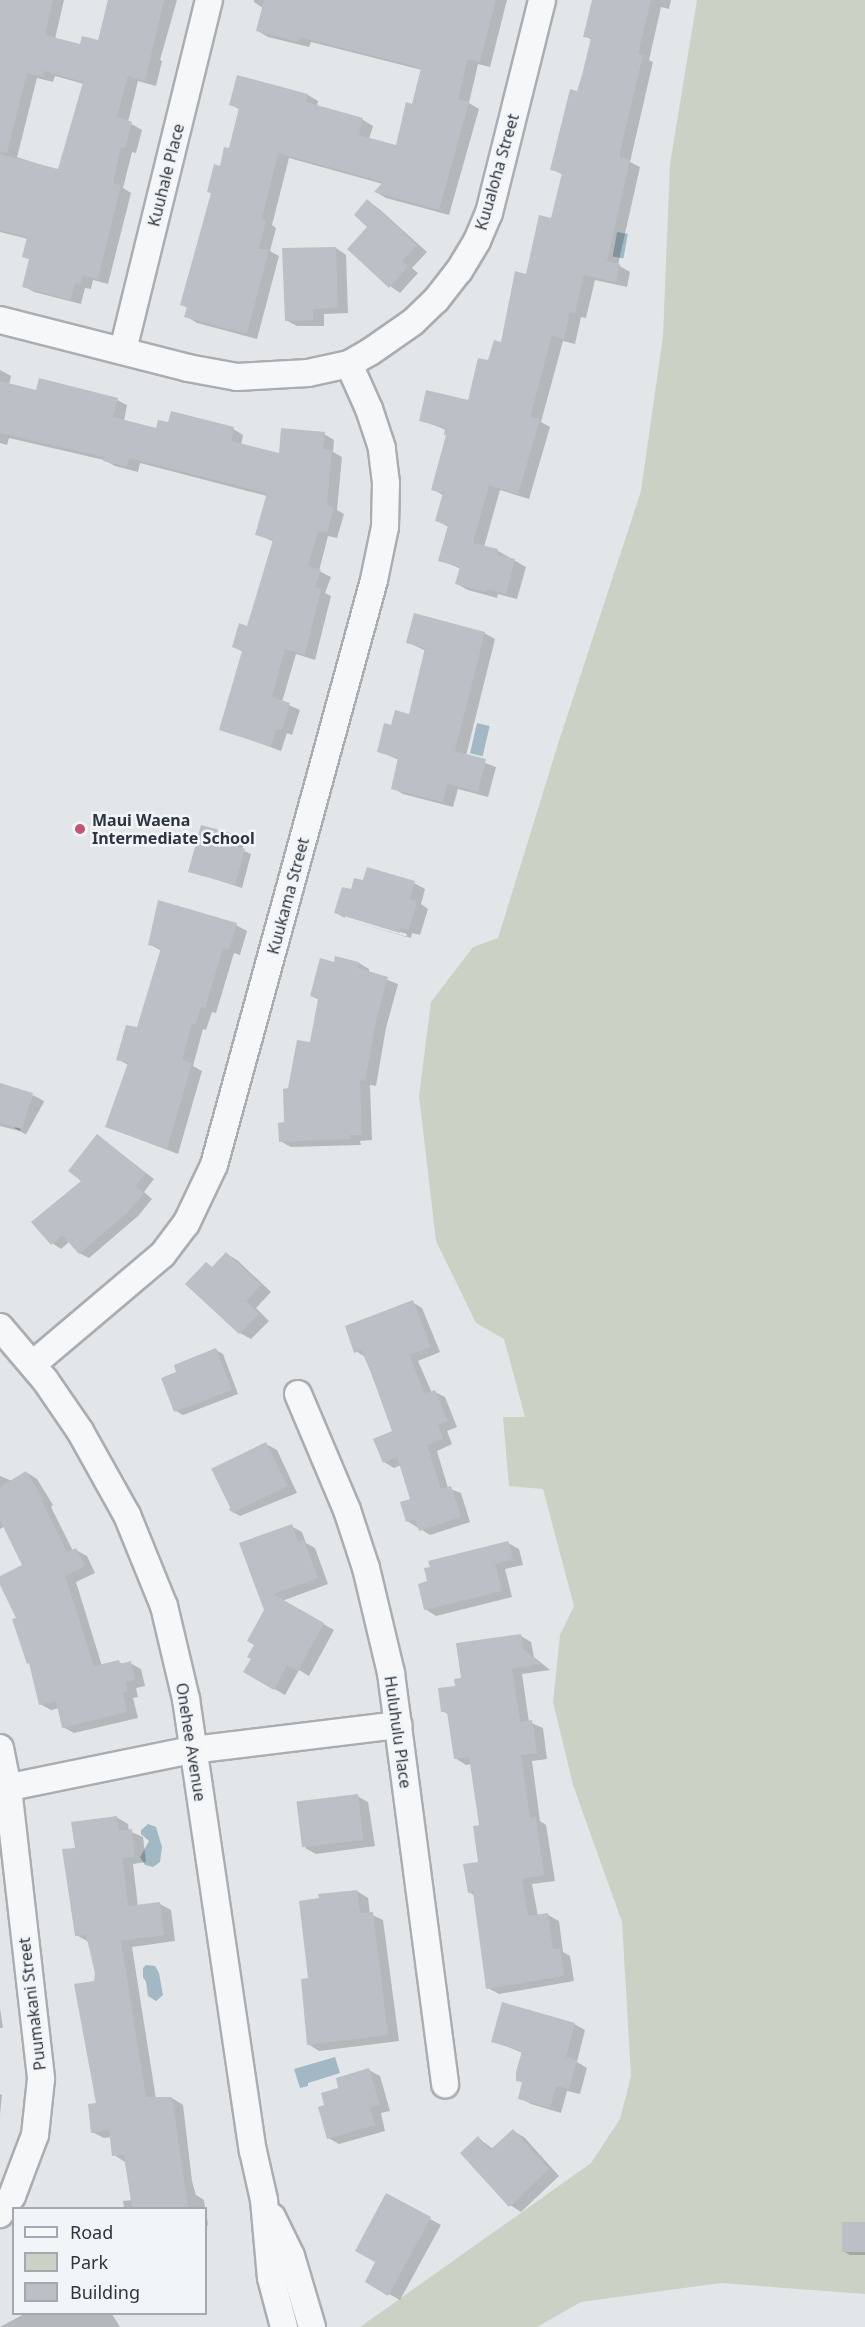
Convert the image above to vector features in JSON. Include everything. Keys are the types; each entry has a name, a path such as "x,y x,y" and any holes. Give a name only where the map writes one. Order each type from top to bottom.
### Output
{"street":[{"name":"Kuuhale Place","path":"123,350 209,0"},
{"name":"Kuualoha Street","path":"0,320 188,368 237,377 308,373 349,364 413,322 453,279 477,241 492,202 542,0"},
{"name":"Kuukama Street","path":"33,1364 163,1254 186,1224 214,1165 374,580 385,527 386,483 381,448 369,409 349,364"},
{"name":"Onehee Avenue","path":"0,1327 33,1364 80,1431 127,1515 164,1606 186,1699 253,2151 264,2200 271,2278 284,2327"},
{"name":"Huluhulu Place","path":"298,1394 347,1510 366,1568 391,1673 445,2084"},
{"path":"4,1788 192,1750 398,1725"},
{"name":"Puumakani Street","path":"0,1748 41,2079 35,2135 12,2196 0,2214"},
{"name":"Onehee Avenue","path":"264,2200 291,2256 312,2327"}],"green space":[{"path":"697,0 865,0 865,2294 721,2283 581,2302 537,2327 360,2327 591,2163 620,2119 631,2076 622,1922 573,1785 553,1702 560,1635 574,1606 543,1489 509,1486 503,1417 525,1417 504,1339 476,1323 436,1241 419,1096 431,1002 473,947 498,938 558,744 641,491 663,336 670,164"}],"water":[{"path":"617,232 628,234 623,259 613,257"},
{"path":"477,723 490,726 483,756 470,753"},
{"path":"148,1824 156,1827 162,1847 160,1862 153,1867 145,1865 140,1857 149,1841 141,1834 141,1830"},
{"path":"146,1965 155,1966 159,1973 163,1995 156,2001 148,1996 143,1977 143,1968"},
{"path":"335,2057 340,2073 308,2083 308,2086 300,2088 294,2069"}],"building":[{"path":"0,0 53,0 45,35 80,44 82,36 98,40 108,0 164,0 145,81 128,76 117,116 132,122 125,148 121,147 113,183 121,185 98,279 83,275 80,284 75,283 71,300 22,287 29,259 22,257 27,237 0,230 0,154 58,169 83,82 44,71 43,77 27,73 7,153 0,152"},
{"path":"264,0 496,0 480,62 468,59 458,99 469,102 439,210 374,192 383,182 278,153 262,219 266,220 259,249 269,249 247,334 184,317 187,307 180,305 211,193 207,192 214,164 220,166 224,147 229,148 239,108 229,105 237,75 308,94 306,102 363,118 359,135 396,145 406,102 412,104 421,68 300,37 299,42 256,31"},
{"path":"592,0 651,0 638,54 643,55 619,157 630,160 607,261 620,264 616,282 584,275 575,313 570,312 564,339 552,336 530,417 540,419 518,494 489,485 473,543 498,549 497,554 515,559 506,594 487,589 486,592 455,584 460,567 438,561 448,525 435,521 443,493 431,490 446,435 444,435 445,428 419,421 426,390 468,400 478,358 488,360 494,340 501,342 515,271 526,274 539,215 551,218 562,173 550,170 570,89 577,91 582,75 591,38 583,37"},
{"path":"367,199 417,245 402,261 408,266 389,288 347,249 367,227 354,215"},
{"path":"336,247 338,308 313,309 313,320 285,321 282,248"},
{"path":"39,378 118,398 113,417 156,428 158,420 168,422 171,411 234,427 231,441 279,453 281,428 325,432 323,449 332,450 327,505 334,507 327,533 318,531 308,566 321,570 315,587 321,589 305,655 285,649 272,697 290,703 282,730 276,729 271,747 219,730 242,651 232,647 239,623 247,626 273,540 255,535 267,493 129,458 127,467 103,461 104,457 0,433 0,381 36,390"},
{"path":"414,613 485,632 455,751 486,759 478,792 447,784 443,802 391,789 398,758 377,752 384,723 391,725 395,710 409,714 425,648 406,643"},
{"path":"201,825 238,835 235,846 245,849 235,885 188,872"},
{"path":"367,867 415,881 410,899 417,901 409,930 401,928 400,933 334,913 342,887 351,889 354,878 363,880"},
{"path":"158,900 237,923 229,950 223,948 205,1008 201,1007 195,1025 192,1024 182,1060 192,1063 167,1149 105,1127 128,1063 116,1060 126,1025 137,1027 161,948 148,945"},
{"path":"335,956 359,962 358,968 388,977 376,1021 365,1081 360,1080 362,1135 350,1135 350,1139 279,1142 278,1123 284,1122 283,1089 288,1088 297,1040 310,1042 318,999 310,996 320,958 334,962"},
{"path":"0,1083 33,1093 22,1129 0,1123"},
{"path":"97,1134 146,1173 135,1186 144,1193 129,1211 79,1254 62,1235 51,1245 31,1222 81,1181 68,1171"},
{"path":"226,1252 261,1285 246,1301 259,1314 239,1334 185,1284 206,1262 212,1267"},
{"path":"413,1300 431,1347 409,1355 425,1394 435,1390 448,1421 438,1425 443,1439 427,1445 441,1489 451,1486 461,1517 419,1531 415,1519 406,1522 400,1502 410,1499 397,1457 383,1463 373,1439 392,1431 370,1370 361,1350 354,1353 345,1326"},
{"path":"216,1348 232,1390 174,1412 161,1378 176,1372 174,1365"},
{"path":"266,1442 287,1486 233,1513 211,1469"},
{"path":"26,1471 43,1499 41,1500 67,1552 76,1548 85,1566 65,1576 94,1666 119,1660 120,1664 131,1661 135,1680 126,1682 128,1691 123,1693 127,1712 62,1728 56,1701 39,1705 29,1663 27,1664 12,1619 16,1618 0,1585 0,1576 22,1565 0,1520 0,1487"},
{"path":"292,1524 298,1542 304,1540 318,1578 273,1594 324,1623 298,1671 287,1665 274,1690 243,1672 251,1659 247,1657 254,1645 247,1641 264,1610 239,1543"},
{"path":"508,1541 513,1559 495,1564 502,1591 424,1610 418,1584 427,1581 424,1568 430,1567 428,1561"},
{"path":"521,1634 523,1649 541,1664 512,1669 520,1722 532,1720 537,1753 521,1755 530,1818 536,1817 544,1875 522,1879 528,1916 548,1913 553,1949 560,1949 564,1976 486,1989 473,1892 468,1893 463,1864 478,1862 473,1826 479,1825 469,1757 454,1759 447,1712 441,1712 438,1688 455,1686 454,1679 461,1678 456,1643"},
{"path":"358,1794 364,1840 302,1847 296,1802"},
{"path":"117,1816 119,1830 132,1829 135,1857 122,1858 128,1906 160,1902 164,1935 121,1941 146,2097 172,2097 188,2207 132,2207 124,2155 112,2156 109,2130 91,2133 88,2104 96,2103 74,1984 94,1981 95,1973 86,1935 75,1936 62,1849 75,1848 71,1822"},
{"path":"357,1890 360,1913 373,1912 388,2035 307,2045 301,1979 308,1978 299,1901 319,1898 318,1894"},
{"path":"502,2002 575,2023 566,2057 577,2060 569,2089 556,2086 550,2108 518,2099 522,2082 516,2081 516,2072 522,2051 491,2042"},
{"path":"369,2068 380,2105 370,2107 375,2125 327,2139 318,2107 324,2105 321,2093 338,2088 336,2078"},
{"path":"513,2129 549,2169 509,2207 460,2153 478,2136 490,2150"},
{"path":"386,2193 431,2217 388,2296 365,2282 375,2262 355,2251"},
{"path":"842,2222 865,2222 865,2252 842,2252"}],"place":[{"name":"Maui Waena Intermediate School","path":"80,829"}]}
